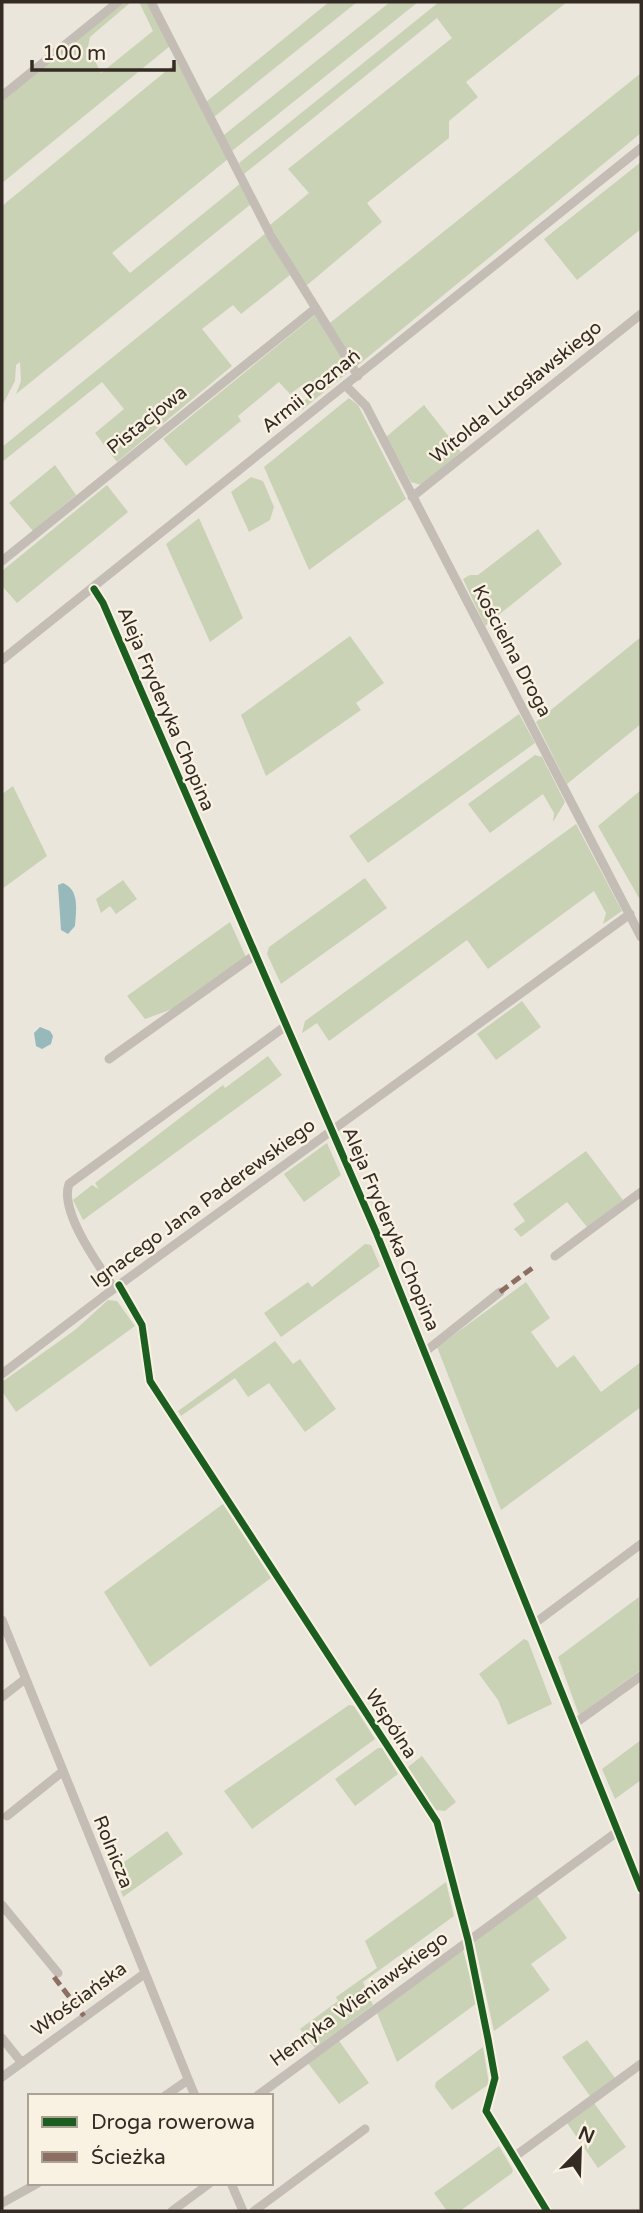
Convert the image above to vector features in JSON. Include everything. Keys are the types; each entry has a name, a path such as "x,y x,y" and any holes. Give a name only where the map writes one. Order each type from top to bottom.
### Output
{"street":[{"path":"2,96 118,2"},
{"path":"151,2 271,236 358,376"},
{"name":"Armii Poznań","path":"2,660 94,589 641,148"},
{"name":"Pistacjowa","path":"2,561 316,308"},
{"name":"Witolda Lutosławskiego","path":"412,497 641,314"},
{"name":"Kościelna Droga","path":"346,386 366,406 641,937"},
{"name":"Aleja Fryderyka Chopina","path":"94,589 103,603 287,1025 426,1351 641,1889"},
{"name":"Ignacego Jana Paderewskiego","path":"2,1374 117,1286 630,914"},
{"path":"109,1059 256,955"},
{"name":"Wspólna","path":"287,1025 69,1184 67,1205 91,1255 117,1286 142,1325 150,1381 437,1822 468,1940 495,2078 486,2110 547,2211"},
{"path":"555,1256 641,1192"},
{"path":"426,1351 500,1292"},
{"path":"535,1623 641,1544"},
{"name":"Rolnicza","path":"2,1620 194,2094"},
{"path":"574,1724 641,1676"},
{"path":"2,1698 25,1679"},
{"path":"7,1816 62,1772"},
{"name":"Henryka Wieniawskiego","path":"260,2094 617,1832"},
{"path":"2,1905 58,1973"},
{"name":"Włościańska","path":"2,2077 144,1974"},
{"path":"2,2038 22,2063"},
{"path":"514,2157 641,2064"},
{"path":"168,2094 188,2080"},
{"path":"254,2211 365,2130"},
{"path":"2,2203 34,2185"},
{"path":"172,2211 207,2185"},
{"path":"232,2185 243,2211"}],"green space":[{"path":"124,2 131,2 90,37 88,47 101,73 153,31 139,2 147,2 170,46 2,183 2,101"},
{"path":"329,2 357,2 214,117 206,102"},
{"path":"390,2 418,2 232,151 224,135"},
{"path":"439,2 567,2 466,82 478,97 449,121 449,138 367,203 382,222 306,286 270,225 309,193 288,169 452,38 437,18 244,174 239,163"},
{"path":"177,62 228,159 112,253 130,273 241,183 251,204 16,394 21,381 20,362 16,365 15,381 2,406 2,206"},
{"path":"641,73 641,133 357,366 330,323"},
{"path":"641,162 641,229 577,280 544,239"},
{"path":"266,233 290,275 241,314 233,305 202,329 232,366 117,462 95,433 124,409 102,382 2,462 2,447"},
{"path":"315,315 343,358 347,373 302,410 298,405 309,397 301,386 290,394 279,382 238,416 241,421 186,466 163,439"},
{"path":"349,398 358,405 406,499 309,570 264,467"},
{"path":"424,405 461,452 421,485 411,482 386,437"},
{"path":"55,465 76,495 33,531 9,503"},
{"path":"251,477 263,481 274,507 270,520 249,532 231,492"},
{"path":"107,485 128,512 17,603 2,586 2,571"},
{"path":"199,518 243,618 210,642 166,544"},
{"path":"538,529 562,564 485,626 463,579 478,575"},
{"path":"350,636 384,683 356,703 361,710 266,776 241,715"},
{"path":"641,637 641,724 567,784 536,722"},
{"path":"519,714 535,743 368,863 349,836"},
{"path":"535,755 542,757 565,802 553,822 554,813 543,794 490,833 468,804"},
{"path":"13,786 47,856 2,889 2,794"},
{"path":"641,790 641,896 639,898 598,826"},
{"path":"576,824 622,911 603,924 606,913 594,891 488,969 467,940 329,1041 317,1023 302,1033 305,1021"},
{"path":"365,878 387,908 281,984 267,954 269,947"},
{"path":"123,880 137,899 116,914 110,906 101,913 96,899"},
{"path":"230,922 246,957 175,1008 145,1019 127,996"},
{"path":"522,1001 541,1027 496,1060 477,1034"},
{"path":"268,1056 282,1075 83,1220 73,1200 92,1185 99,1189 95,1183 223,1085 225,1088"},
{"path":"327,1143 341,1175 304,1202 284,1174"},
{"path":"586,1151 623,1200 587,1227 567,1202 521,1237 514,1229 525,1221 513,1204"},
{"path":"365,1244 371,1245 380,1266 281,1337 264,1313 308,1282 312,1287"},
{"path":"526,1282 550,1318 531,1332 557,1368 574,1355 601,1392 641,1362 641,1407 501,1510 437,1347"},
{"path":"108,1300 117,1301 135,1326 16,1412 2,1391 2,1382 75,1330"},
{"path":"275,1341 293,1364 300,1359 336,1409 305,1432 269,1383 248,1397 235,1378 181,1416 178,1411"},
{"path":"223,1504 271,1578 150,1667 104,1592"},
{"path":"639,1597 641,1670 579,1715 558,1657"},
{"path":"524,1639 528,1641 552,1704 508,1725 498,1700 479,1674"},
{"path":"349,1705 354,1706 375,1739 252,1829 224,1791"},
{"path":"641,1740 641,1780 615,1799 602,1769"},
{"path":"378,1748 382,1748 398,1774 355,1806 335,1779"},
{"path":"422,1756 456,1802 445,1811 436,1810 408,1767"},
{"path":"167,1831 183,1854 123,1897 113,1870"},
{"path":"446,1882 454,1916 363,1982 373,2005 315,2048 300,2029 338,2001 336,1997 377,1968 365,1941"},
{"path":"537,1896 567,1938 531,1964 550,1990 494,2031 474,1941"},
{"path":"463,1950 477,2003 397,2062 377,2013"},
{"path":"587,2040 615,2078 590,2096 562,2057"},
{"path":"339,2041 369,2083 339,2104 308,2063"},
{"path":"483,2047 489,2084 452,2110 435,2087 436,2082"},
{"path":"594,2103 626,2147 598,2168 567,2123"},
{"path":"499,2146 513,2170 512,2173 460,2211 447,2211 434,2193"}],"water":[{"path":"63,883 72,890 76,901 75,926 68,934 61,930 58,885"},
{"path":"40,1027 50,1031 53,1036 51,1044 42,1049 36,1046 34,1033"}],"marked path":[{"path":"500,1292 535,1266"},
{"path":"54,1977 84,2016"}],"cycle path":[{"path":"94,589 103,603 376,1232 641,1889"},
{"path":"119,1285 142,1325 150,1381 437,1822 468,1940 495,2078 486,2111 547,2211"}]}
